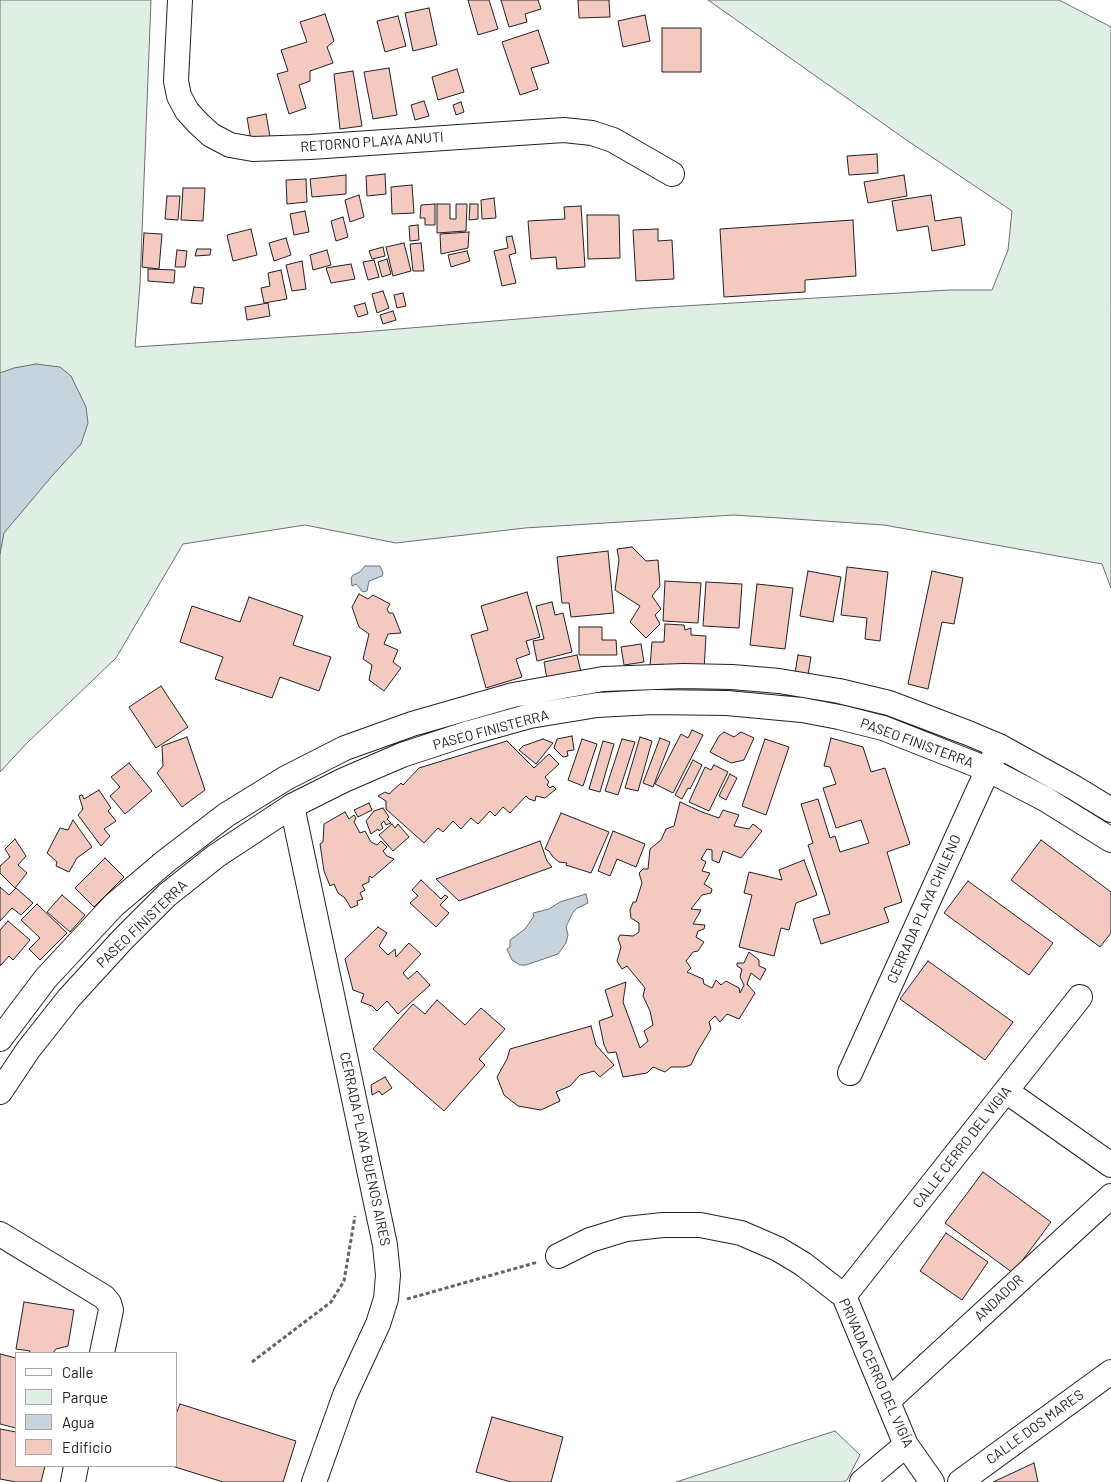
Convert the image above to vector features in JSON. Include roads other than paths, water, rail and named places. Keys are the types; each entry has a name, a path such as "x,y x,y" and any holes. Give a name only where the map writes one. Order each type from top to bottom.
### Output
{"street":[{"name":"RETORNO PLAYA ANUTI","path":"180,0 176,80 179,96 187,111 198,124 211,135 230,145 254,149 282,148 564,130 592,133 613,140 672,174"},
{"name":"PASEO FINISTERRA","path":"0,1039 46,978 114,905 166,860 234,810 286,778 345,748 412,724 513,695 603,679 683,676 760,679 839,691 889,704 952,726 999,746 1111,810"},
{"name":"PASEO FINISTERRA","path":"1,1090 28,1050 69,998 122,940 167,895 216,856 292,806 344,780 402,755 469,733 530,716 597,706 653,702 726,703 802,710 883,728 987,769 1045,799 1111,840"},
{"path":"883,728 889,704"},
{"name":"CERRADA PLAYA CHILENO","path":"850,1073 999,746"},
{"name":"CERRADA PLAYA BUENOS AIRES","path":"292,806 385,1244 388,1275 384,1306 378,1324 345,1395 314,1482"},
{"name":"CALLE CERRO DEL VIGIA","path":"844,1296 1080,997"},
{"path":"1006,1091 1111,1165"},
{"name":"ANDADOR","path":"888,1401 1111,1196"},
{"name":"PRIVADA CERRO DEL VIGÍA","path":"558,1256 590,1240 626,1229 663,1225 700,1225 741,1233 778,1249 804,1264 844,1296 906,1445 932,1482"},
{"path":"0,1234 104,1297 112,1310 102,1352"},
{"name":"CALLE DOS MARES","path":"960,1482 1111,1372"},
{"path":"862,1482 906,1445"},
{"path":"73,1482 76,1467"}],"water":[{"path":"36,364 60,367 71,376 86,407 88,423 81,444 4,533 0,554 0,373"},
{"path":"365,566 380,566 383,573 382,576 369,581 367,591 363,592 356,584 352,586 351,578"},
{"path":"586,894 588,903 573,912 566,927 568,935 566,943 558,954 526,965 520,965 512,960 507,949 510,947 510,940 525,929 534,916 533,913 549,909 560,902"}]}
